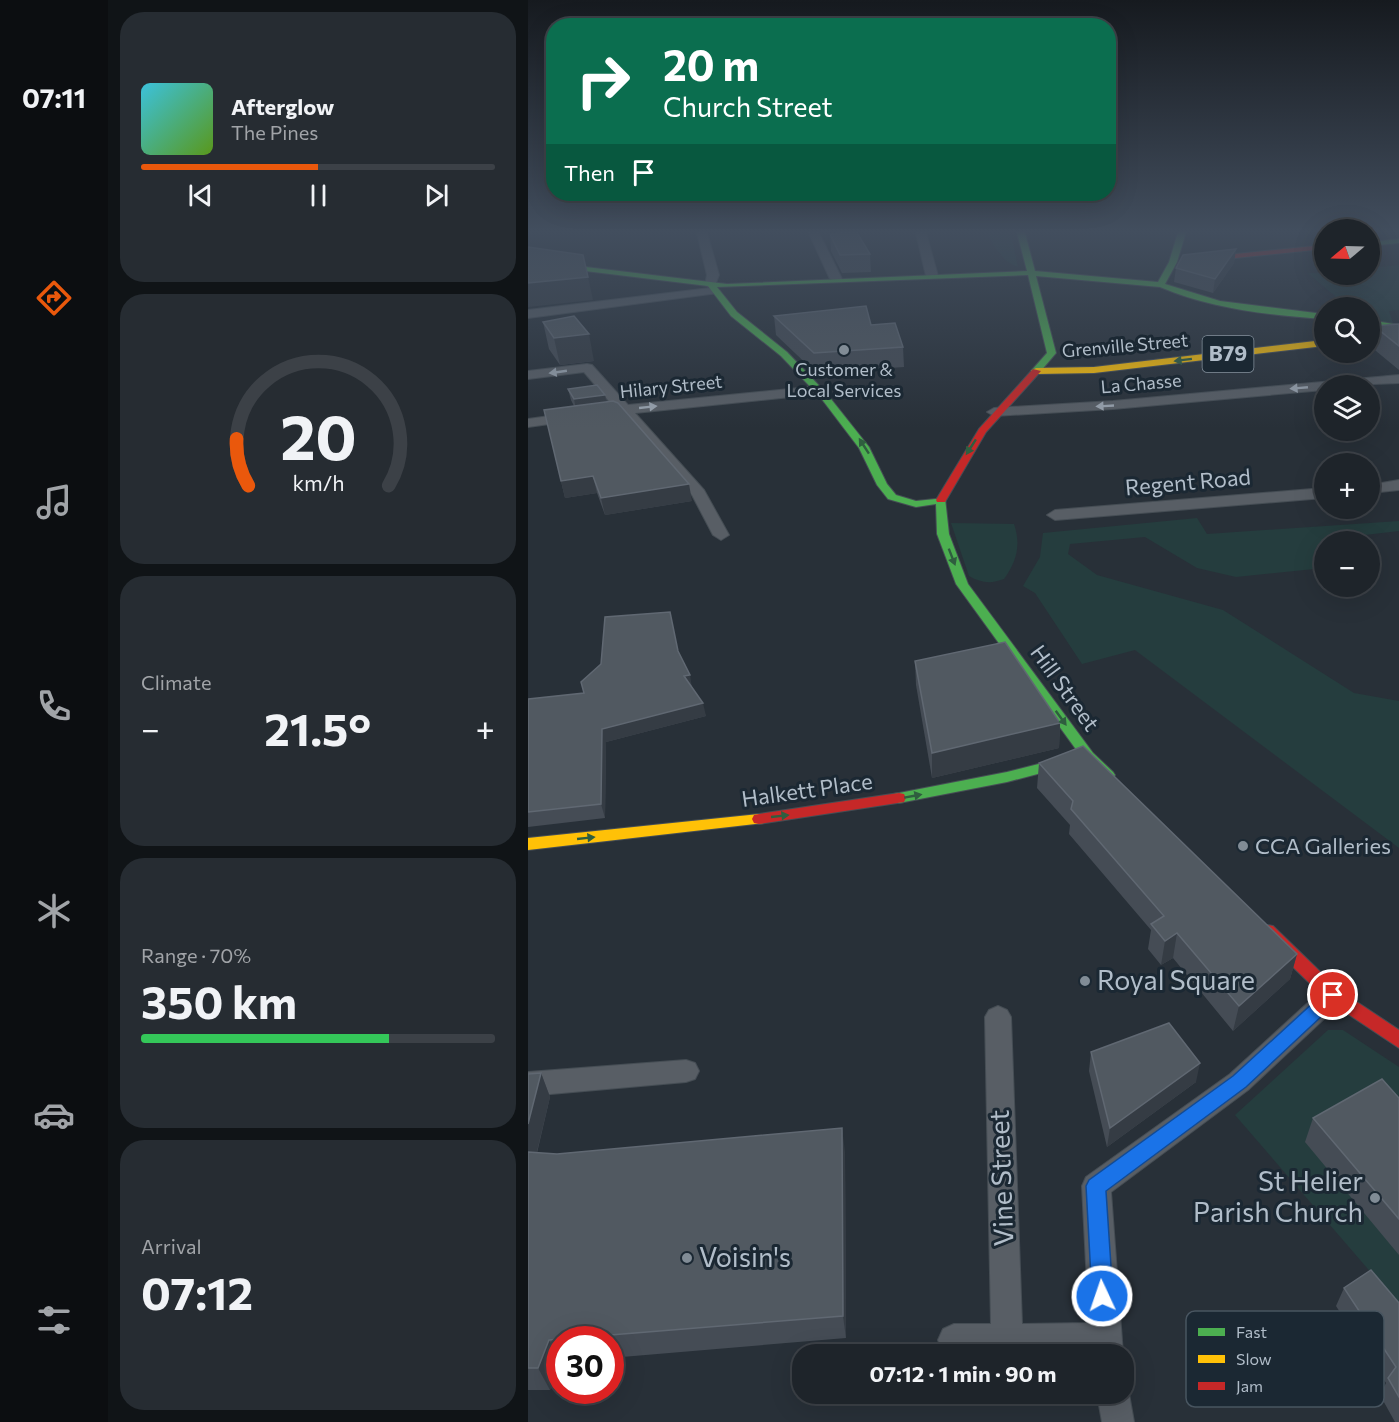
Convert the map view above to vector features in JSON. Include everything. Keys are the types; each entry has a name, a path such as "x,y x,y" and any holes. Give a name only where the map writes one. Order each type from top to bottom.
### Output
{"main road":[{"path":"718,295 785,355 819,390 865,447 892,497 909,503 928,504 941,500 965,456 994,412 1052,353 1036,295"},
{"path":"1191,295 1230,304 1314,316"},
{"path":"1380,329 1399,328"},
{"path":"1380,331 1399,334"},
{"name":"Grenville Street","path":"1036,371 1094,370 1314,344"},
{"name":"Hill Street","path":"941,500 943,534 962,584 1088,756 1122,789"},
{"name":"Halkett Place","path":"528,844 856,806 968,787 1088,756"},
{"path":"1257,921 1333,995 1399,1040"}],"street":[{"path":"528,314 660,295"},
{"path":"528,375 587,368 699,493 721,536"},
{"name":"La Chasse","path":"994,412 1113,405 1399,379"},
{"name":"Hilary Street","path":"528,423 623,410 819,390"},
{"path":"1380,488 1399,485"},
{"name":"Regent Road","path":"1055,515 1314,494"},
{"path":"1106,1344 1096,1186 1239,1082 1333,995"},
{"name":"Vine Street","path":"998,1017 1007,1338"},
{"path":"528,1084 686,1071"},
{"path":"954,1340 1007,1338 1073,1344"},
{"path":"1115,1404 1118,1422"}],"green space":[{"path":"1334,295 1399,295 1399,310 1389,311 1393,323 1380,322 1380,297"},
{"path":"1197,518 1207,534 1399,521 1399,531 1380,533 1380,531 1314,531 1314,569 1236,577 1197,568 1145,537 1070,544 1068,554 1097,575 1223,610 1354,693 1399,701 1399,848 1135,650 1082,664 1035,593 1023,586 1040,557 1043,533"},
{"path":"951,523 1014,524 1017,539 1016,553 1012,566 1004,579 986,582 969,576"},
{"path":"1328,1030 1343,1030 1399,1067 1399,1305 1235,1115"}],"building":[{"path":"866,306 871,325 895,323 903,347 814,353 774,316"},
{"path":"574,316 589,334 554,338 543,322"},
{"path":"1399,324 1399,346 1380,331 1380,326"},
{"path":"597,385 605,395 574,399 568,389"},
{"path":"613,401 618,403 689,484 601,498 593,476 561,481 544,410"},
{"path":"670,612 678,651 690,675 684,676 703,703 602,729 601,804 528,812 528,699 584,693 581,682 601,664 605,617"},
{"path":"1005,642 1060,723 932,753 915,661"},
{"path":"1083,746 1297,954 1239,1006 1177,933 1165,941 1151,924 1164,916 1071,809 1073,801 1039,763"},
{"path":"1169,1023 1200,1063 1110,1128 1091,1052"},
{"path":"541,1073 528,1124 528,1074"},
{"path":"1382,1079 1399,1098 1399,1219 1313,1118"},
{"name":"Voisin's","path":"842,1128 843,1316 624,1334 624,1326 546,1326 546,1348 538,1368 528,1368 528,1152 557,1154"},
{"path":"1371,1270 1399,1303 1399,1397 1388,1378 1396,1367 1384,1349 1384,1311 1359,1311 1344,1288"}],"traffic: fast":[{"path":"719,295 734,314 784,354 824,396 864,447 882,485 892,497 916,504 941,500"},
{"path":"1036,371 1052,353 1037,295"},
{"path":"1188,295 1220,304 1314,316"},
{"path":"1380,325 1399,328"},
{"path":"941,500 943,534 962,584 1088,756 1108,775"},
{"path":"899,798 1007,777 1074,760"}],"traffic: slow":[{"path":"1036,371 1094,370 1314,344"},
{"path":"528,844 759,819"}],"traffic: jam":[{"path":"941,500 982,431 1036,371"},
{"path":"759,819 899,798"},
{"path":"1267,931 1333,995 1399,1040"}],"place":[{"name":"Customer & Local Services","path":"844,350"},
{"name":"CCA Galleries","path":"1243,846"},
{"name":"Royal Square","path":"1085,981"},
{"name":"St Helier Parish Church","path":"1375,1198"},
{"name":"Voisin's","path":"687,1258"}],"route":[{"path":"1102,1296 1096,1186 1239,1082 1333,995"}]}
